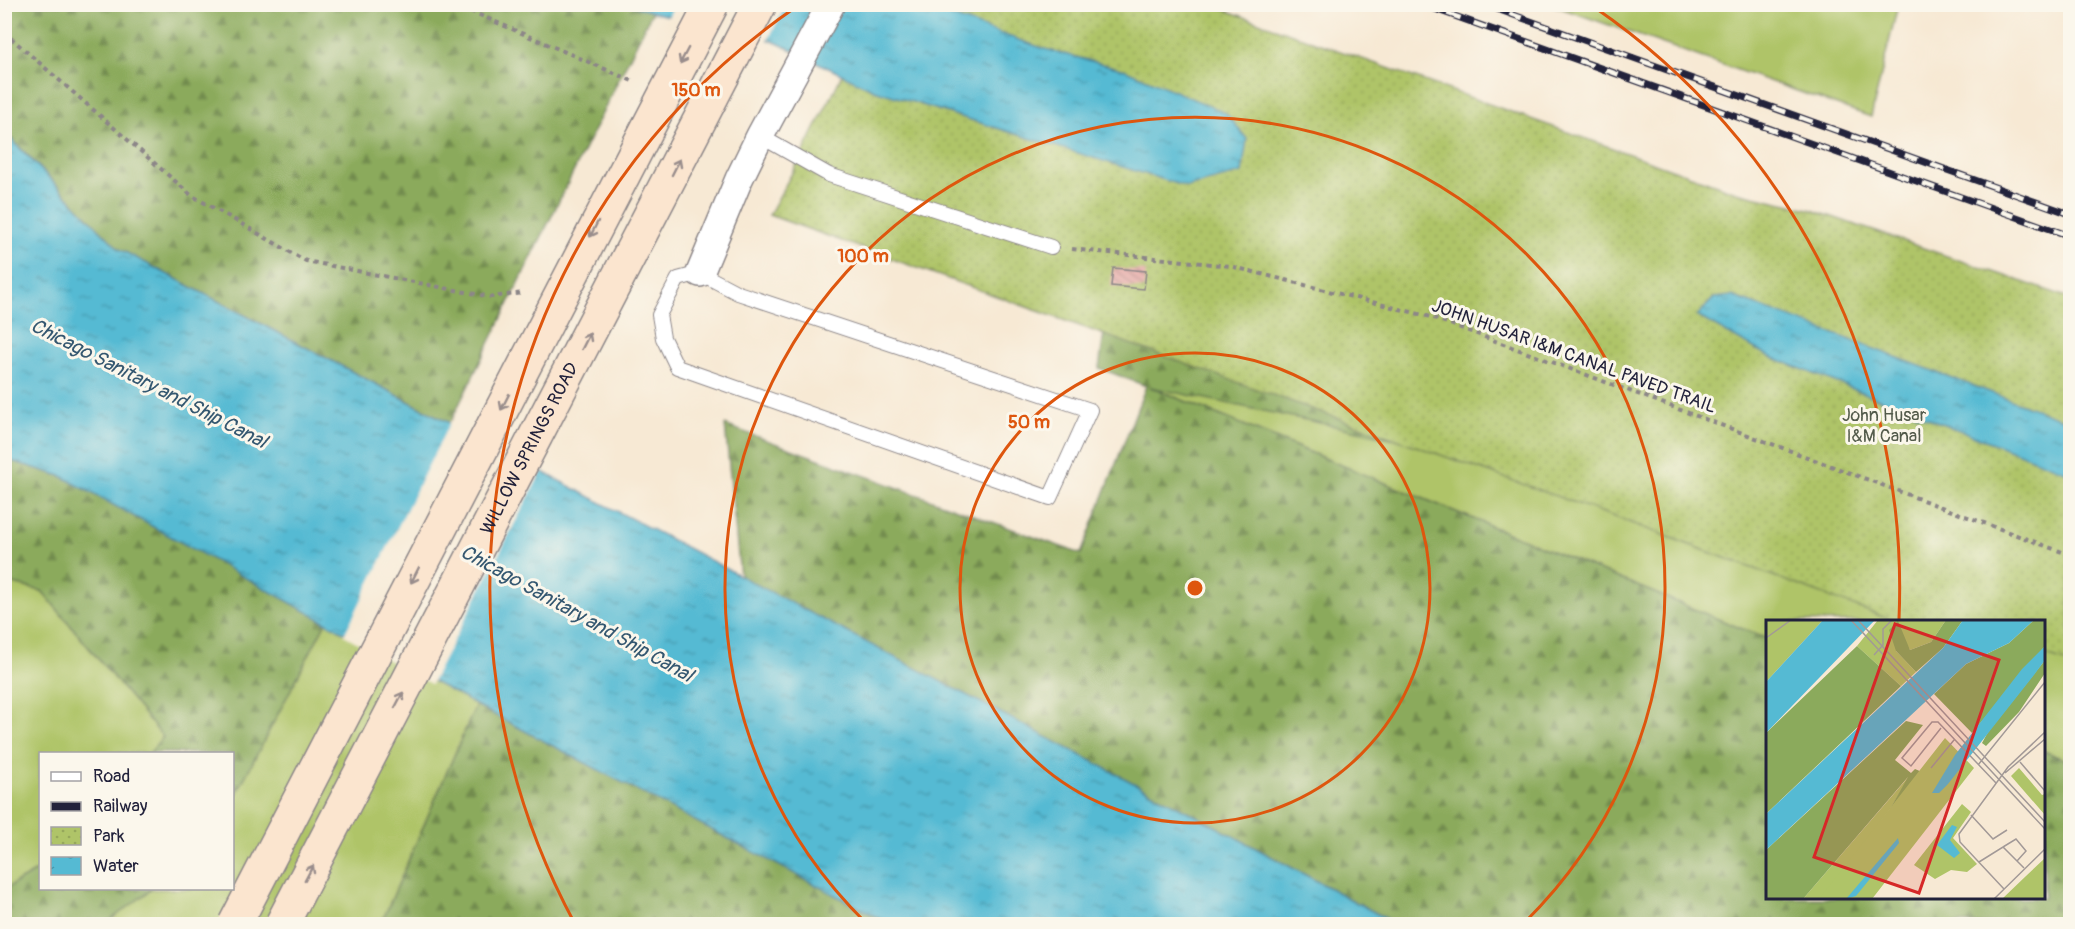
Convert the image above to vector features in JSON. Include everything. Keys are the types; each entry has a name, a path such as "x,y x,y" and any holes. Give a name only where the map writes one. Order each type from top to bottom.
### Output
{"main road":[{"path":"235,924 711,4"},
{"name":"WILLOW SPRINGS ROAD","path":"282,924 760,4"}],"street":[{"path":"700,273 739,179 831,4"}],"lane":[{"path":"760,136 829,175 1051,247"},
{"path":"700,273 738,293 1090,410 1050,498 677,367 663,338 659,315 678,279 700,273"}],"path":[{"path":"454,4 638,84"},
{"path":"4,32 191,195 306,261 491,297 526,293"},
{"name":"JOHN HUSAR I&M CANAL PAVED TRAIL","path":"1051,247 1230,266 1431,317 2070,555"}],"green space":[{"path":"632,4 652,12 450,423 119,249 5,132 4,5"},
{"path":"1898,4 1871,117 1552,5"},
{"name":"John Husar I&M Canal","path":"877,5 1211,5 1736,192 1809,209 2070,298 2070,664 2045,655 2045,620 1891,620 1623,520 769,215 805,149"},
{"path":"1108,306 2038,620 1490,459 1150,387 1766,639 1766,899 2045,899 2045,751 2070,762 2070,924 1396,924 740,576 725,425 1081,554 1146,386 1099,368"},
{"path":"1146,385 1490,459 2005,620 1766,620 1766,639"},
{"path":"5,459 61,476 326,622 234,798 234,752 151,752 163,737 42,591 5,582"},
{"path":"5,582 42,591 163,737 151,752 39,752 39,870 5,889"},
{"path":"326,622 476,705 381,924 105,924 151,890 234,890 234,798"},
{"path":"2045,634 2070,644 2070,762 2045,751"},
{"path":"476,705 890,924 381,924"},
{"path":"39,870 39,890 151,890 105,924 5,924 5,889"}],"water":[{"path":"632,5 919,5 1045,49 1126,70 1226,113 1247,139 1242,173 1187,187 874,90 773,41 652,12"},
{"name":"Chicago Sanitary and Ship Canal","path":"4,132 119,249 1200,818 1396,924 890,924 476,705 61,476 5,459"},
{"path":"1732,296 2070,422 2070,473 1768,356 1697,316 1714,298"}],"pier":[{"path":"674,5 786,5 767,42 667,19"},
{"path":"451,420 543,469 431,684 344,635"}],"building":[{"path":"1113,268 1146,271 1144,289 1111,286"}],"railway":[{"path":"1421,4 2070,236"},
{"path":"1483,4 2070,214"}]}
